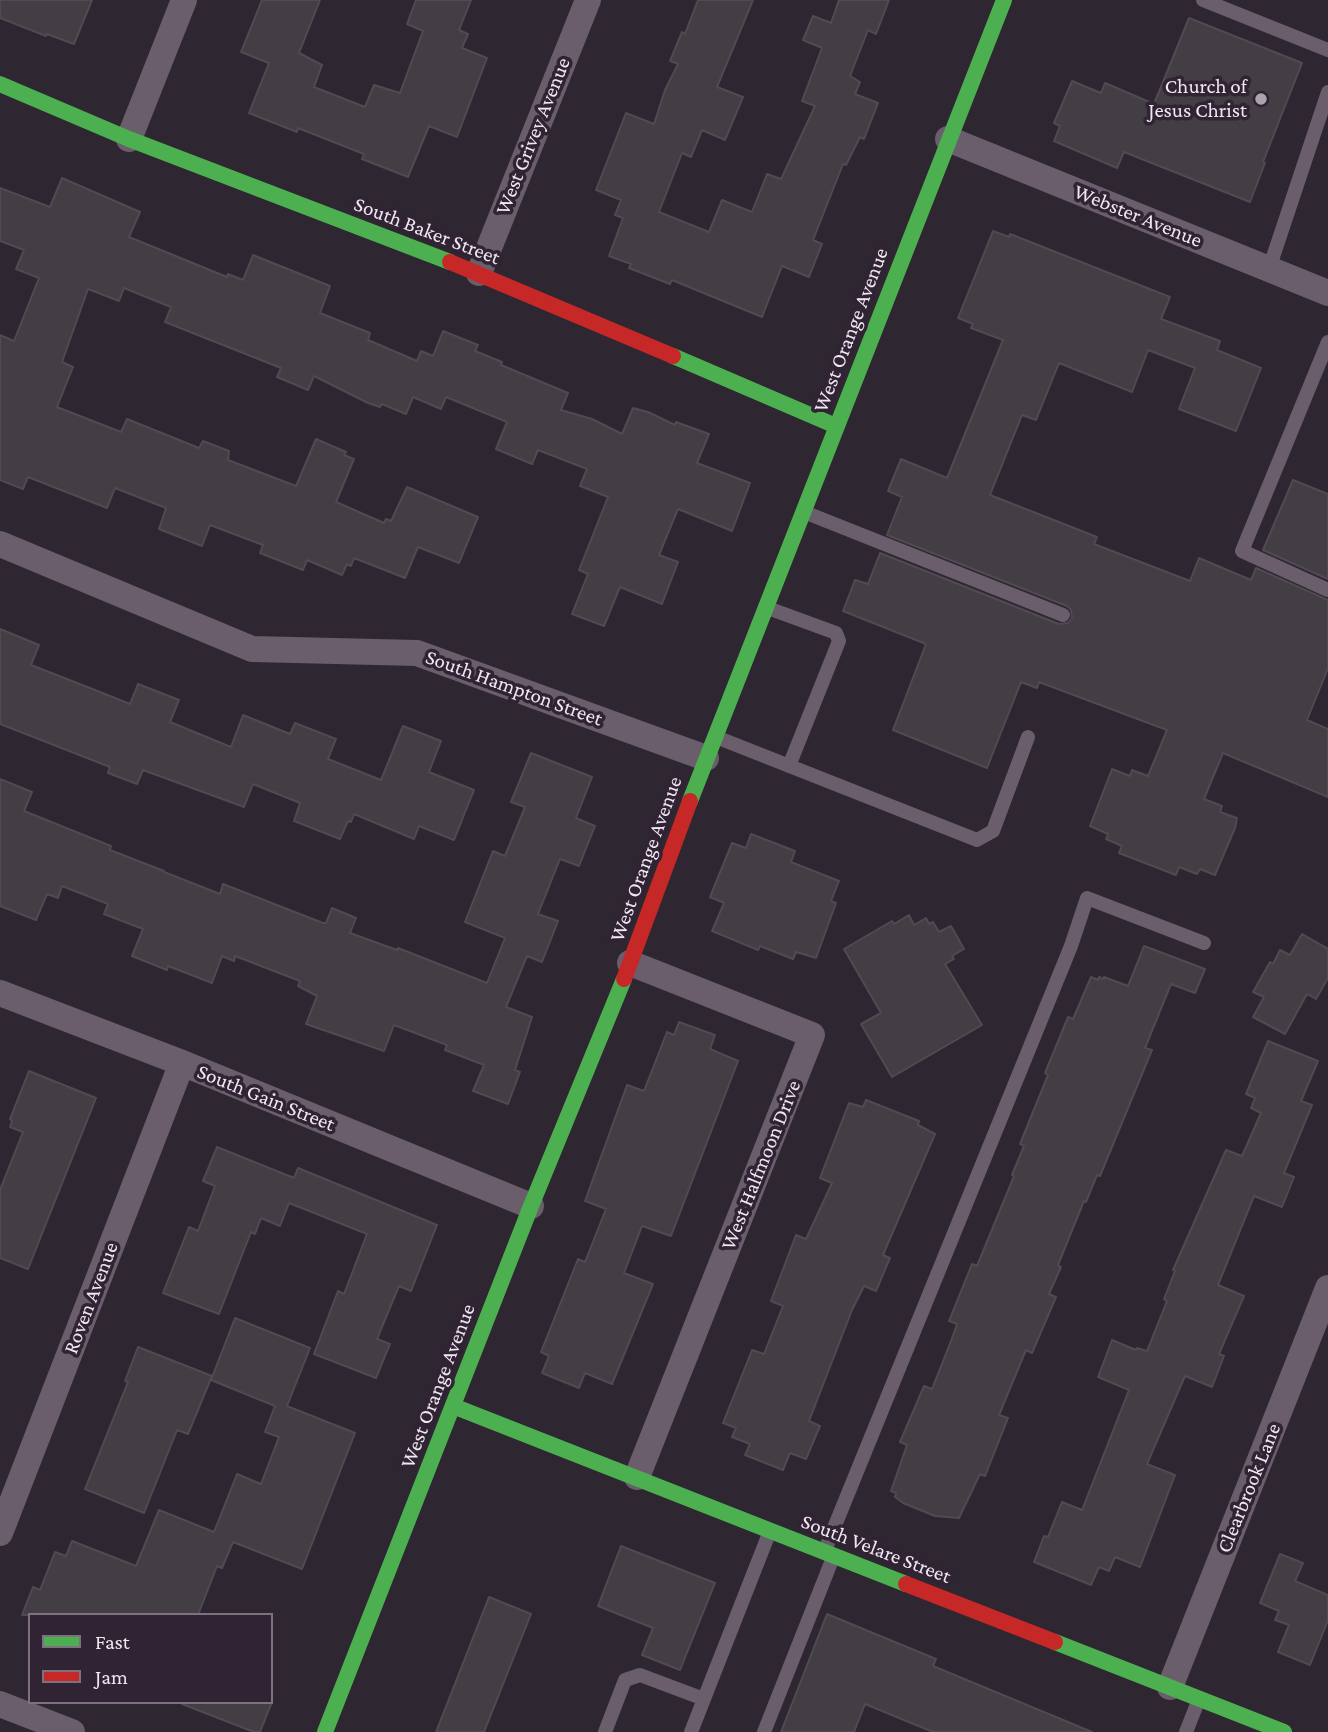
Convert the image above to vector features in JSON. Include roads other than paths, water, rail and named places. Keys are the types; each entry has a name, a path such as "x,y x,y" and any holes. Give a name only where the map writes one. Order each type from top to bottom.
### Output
{"street":[{"path":"129,139 184,0"},
{"name":"West Grivey Avenue","path":"479,273 588,0"},
{"name":"West Orange Avenue","path":"326,1732 531,1206 630,962 765,607 1004,0"},
{"name":"South Baker Street","path":"0,83 129,139 479,273 836,426"},
{"name":"Webster Avenue","path":"948,139 1328,293"},
{"name":"South Hampton Street","path":"0,544 252,649 417,653 711,747"},
{"name":"West Halfmoon Drive","path":"630,962 812,1035 637,1477"},
{"name":"South Gain Street","path":"0,993 183,1063 531,1206"},
{"name":"Roven Avenue","path":"0,1533 183,1063"},
{"name":"Clearbrook Lane","path":"1170,1687 1328,1288"},
{"name":"South Velare Street","path":"453,1406 1284,1732"},
{"path":"0,1704 72,1732"}],"lane":[{"path":"1203,0 1328,50"},
{"path":"1269,269 1328,92"},
{"path":"1328,342 1242,551 1328,590"},
{"path":"803,511 1063,615"},
{"path":"765,607 836,633 839,641 789,765"},
{"path":"711,747 789,765 977,840 993,831 1028,737"},
{"path":"764,1732 829,1552 1071,946 1087,898 1203,943"},
{"path":"691,1732 770,1530"},
{"path":"605,1732 625,1680 640,1675 704,1699"},
{"path":"1186,1732 1199,1699"}],"place":[{"name":"Church of Jesus Christ","path":"1261,99"}]}
